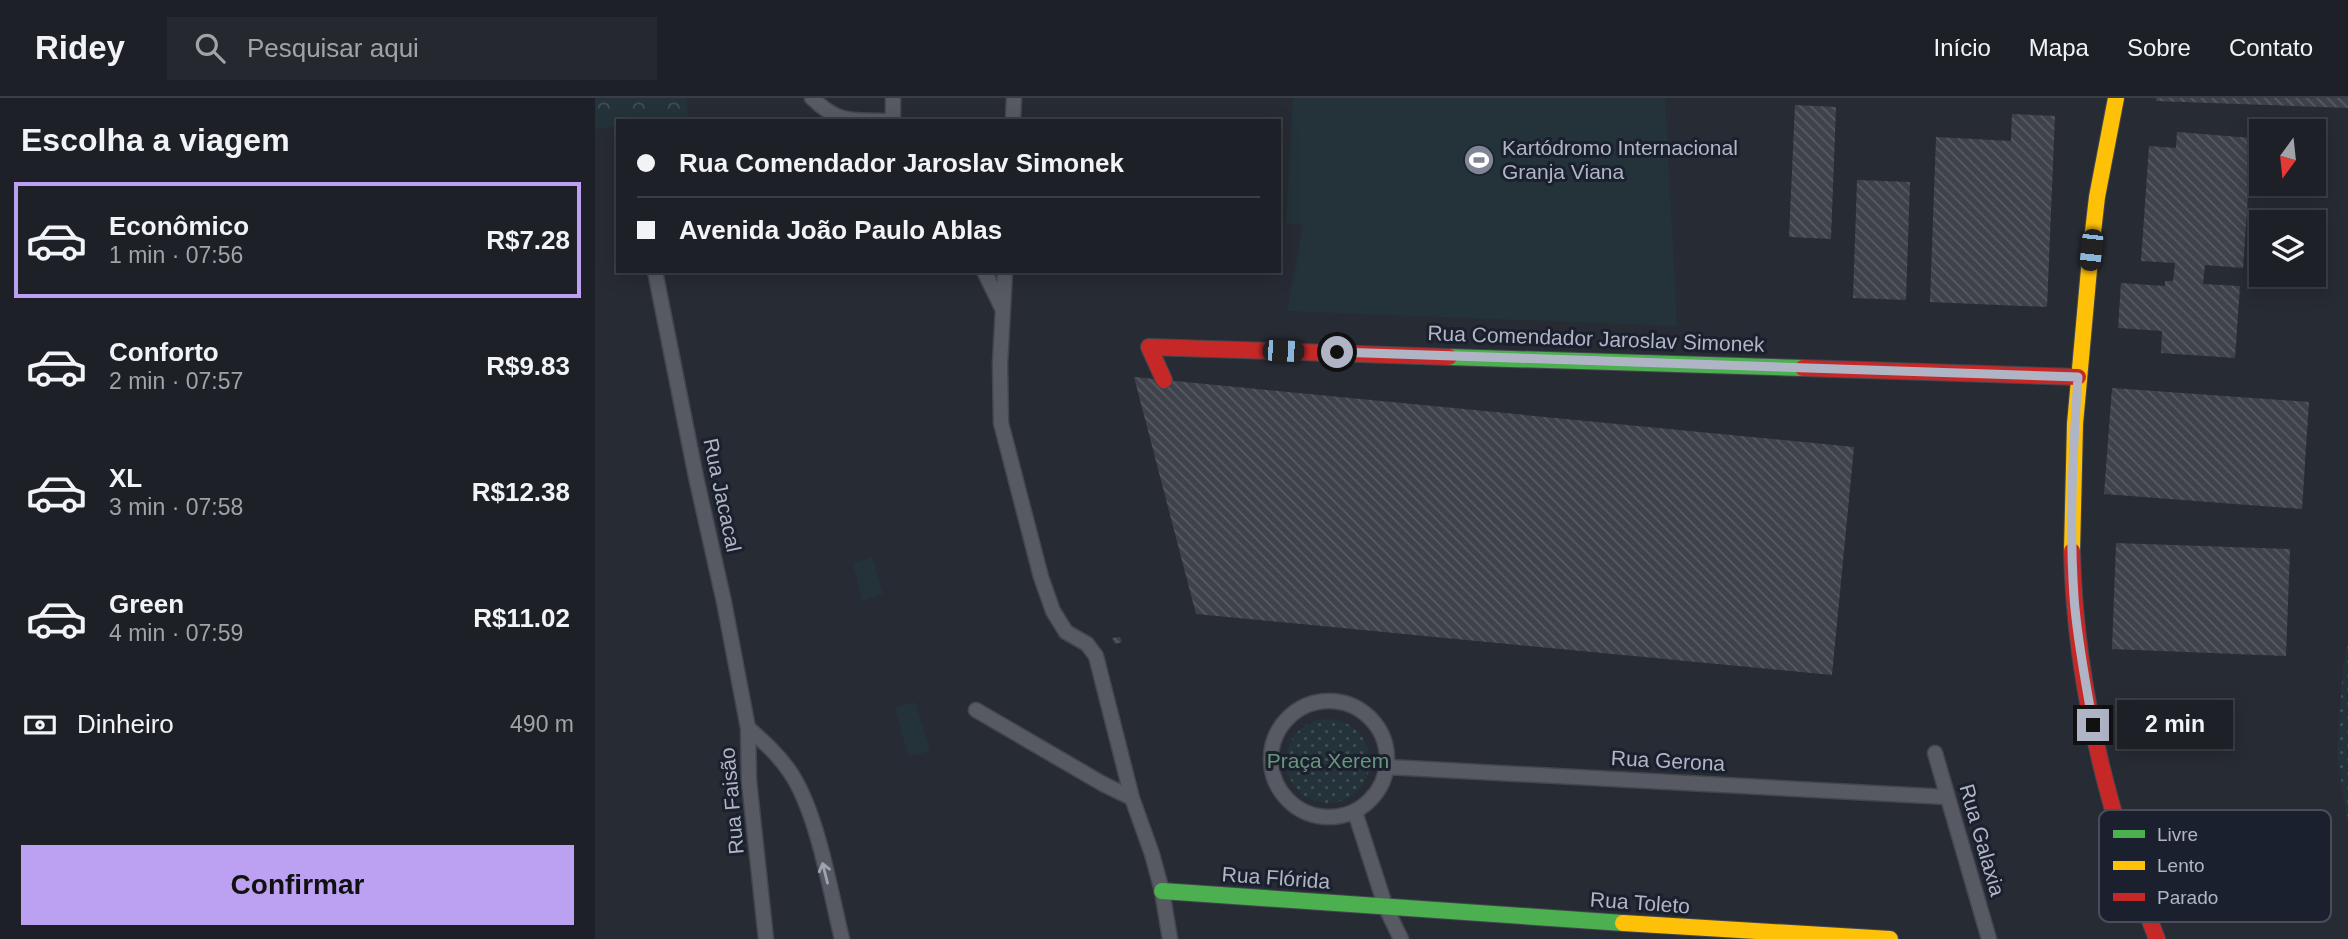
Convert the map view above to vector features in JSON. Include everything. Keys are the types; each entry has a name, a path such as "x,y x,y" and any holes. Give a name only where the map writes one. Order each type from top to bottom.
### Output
{"street":[{"path":"811,98 832,116 842,119"},
{"path":"893,98 893,119"},
{"path":"1013,119 1014,98"},
{"path":"2112,810 2101,771 2080,649 2074,599 2071,518 2078,377 2097,199 2116,98"},
{"name":"Rua Jacacal","path":"655,273 748,728"},
{"path":"985,273 1003,310"},
{"path":"1005,273 1001,423 1041,577 1053,611 1066,632 1087,645 1096,656 1132,798 1162,891 1170,939"},
{"name":"Rua Comendador Jaroslav Simonek","path":"1164,380 1149,347 2078,377"},
{"path":"1332,701 1351,705 1367,715 1380,730 1387,748 1388,767 1382,785 1371,801 1355,812 1337,817 1318,817 1299,810 1284,797 1275,781 1271,762 1273,743 1282,725 1295,711 1313,703 1332,701"},
{"path":"976,710 1132,798"},
{"name":"Rua Faisão","path":"748,728 749,781 766,939"},
{"name":"Rua Faisão","path":"748,728 772,749 792,775 803,797 812,820 842,939"},
{"name":"Rua Galaxia","path":"1935,753 1989,939"},
{"name":"Rua Gerona","path":"1388,767 1947,797"},
{"path":"1355,812 1386,908 1401,939"},
{"name":"Rua Flórida","path":"1162,891 1386,908"},
{"name":"Rua Toleto","path":"1386,908 1890,939"},
{"path":"2148,922 2157,939"}],"green space":[{"path":"595,98 686,98 689,119 616,119 616,126 595,129"},
{"name":"Kartódromo Internacional Granja Viana","path":"1293,98 1665,98 1677,326 1287,311 1303,224 1286,224"},
{"path":"872,557 883,594 862,601 853,563"},
{"path":"2348,643 2348,824 2337,755 2343,666"},
{"path":"915,702 930,751 909,757 895,708"},
{"name":"Praça Xerem","path":"1328,719 1344,722 1358,731 1367,745 1370,761 1367,777 1358,791 1344,800 1328,803 1312,800 1298,791 1289,777 1286,761 1289,745 1298,731 1312,722"}],"building":[{"path":"2156,98 2348,98 2348,108 2156,101"},
{"path":"1795,105 1836,107 1831,239 1789,237"},
{"path":"2012,114 2055,116 2047,307 1930,302 1936,137 2011,141"},
{"path":"2177,132 2249,138 2243,268 2205,265 2203,284 2240,286 2235,358 2161,353 2162,331 2118,328 2121,283 2165,286 2165,281 2173,281 2175,263 2141,261 2149,146 2176,148"},
{"path":"1857,180 1910,182 1906,300 1853,298"},
{"path":"1134,377 1854,447 1832,675 1196,614"},
{"path":"2112,388 2309,402 2302,509 2104,494"},
{"path":"2116,543 2290,549 2286,656 2112,649"},
{"path":"1120,637 1122,642 1115,644 1112,638"}],"traffic: fast":[{"path":"1449,357 1803,368"},
{"path":"1162,891 1623,923"}],"traffic: slow":[{"path":"2072,551 2075,424 2090,258 2097,197 2116,98"},
{"path":"1623,923 1890,939"}],"traffic: jam":[{"path":"1164,380 1149,347 1449,357"},
{"path":"1803,368 2078,377"},
{"path":"2072,551 2087,700 2113,810"},
{"path":"2150,922 2157,939"}],"place":[{"name":"Kartódromo Internacional Granja Viana","path":"1479,160"}],"route":[{"path":"1337,352 2078,377 2071,518 2074,599 2093,725"}]}
